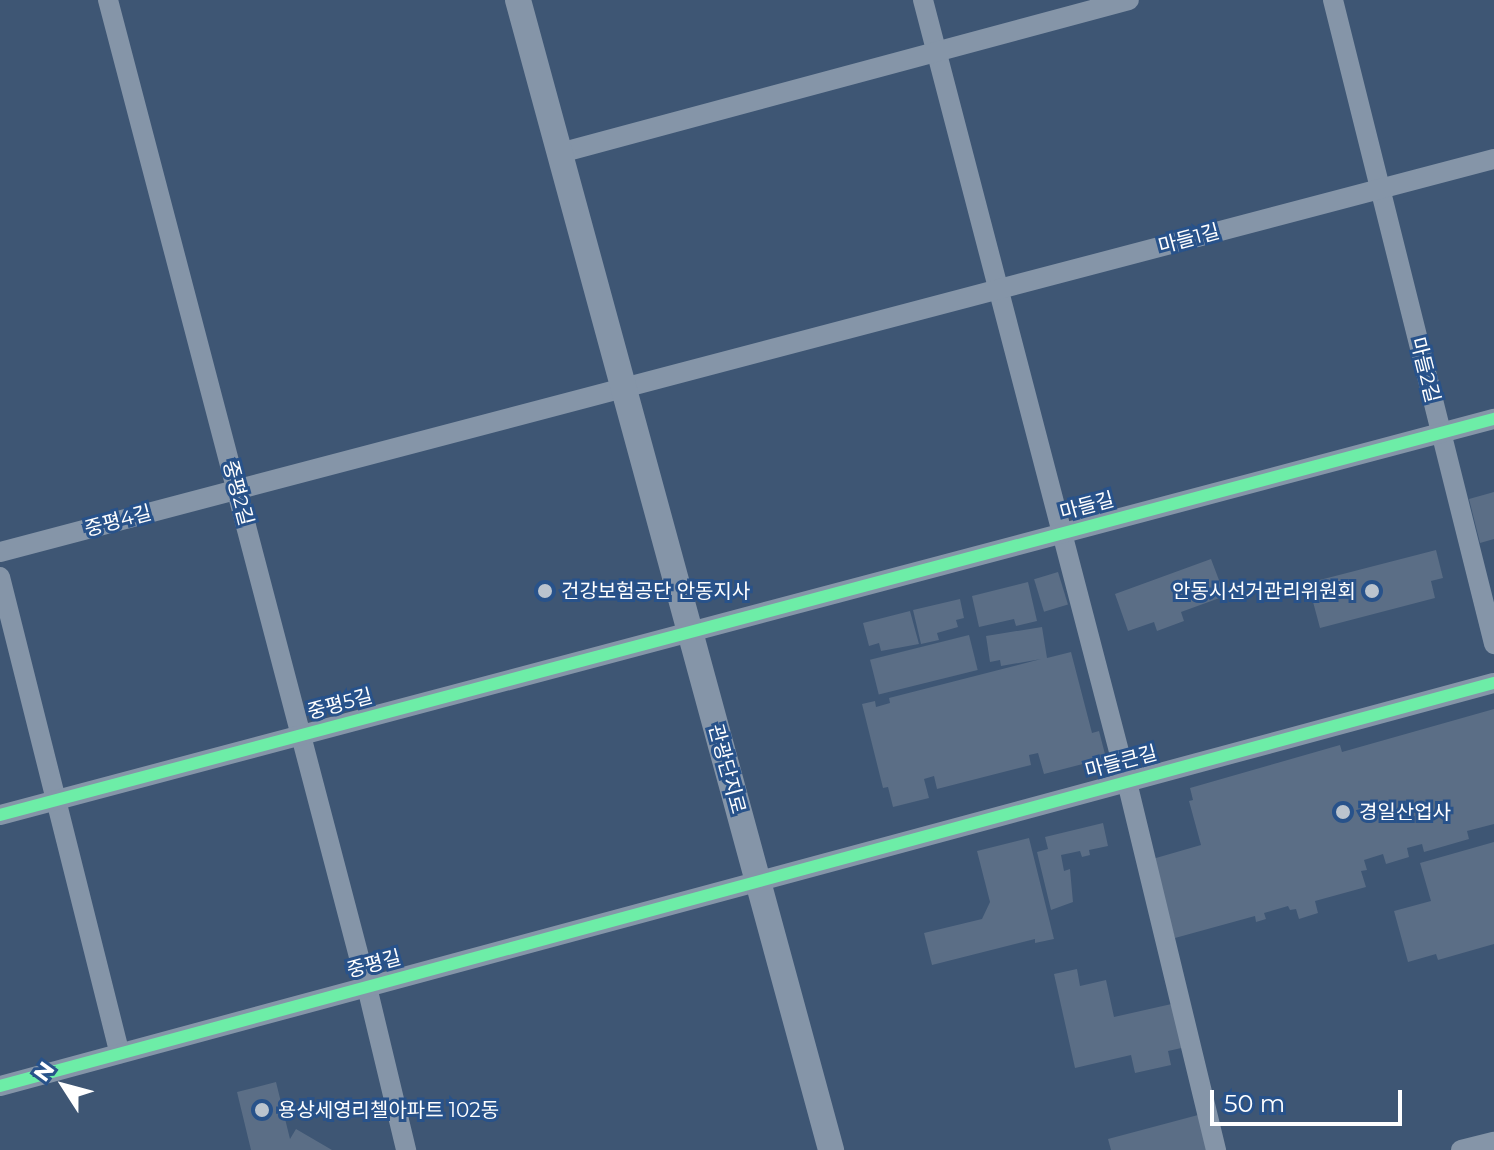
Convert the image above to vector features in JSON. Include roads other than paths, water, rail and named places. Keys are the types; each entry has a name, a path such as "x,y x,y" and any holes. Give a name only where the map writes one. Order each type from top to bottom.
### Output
{"street":[{"name":"중평2길","path":"108,0 367,987"},
{"name":"관광단지로","path":"518,0 831,1150"},
{"path":"923,0 1127,782 1216,1150"},
{"path":"560,153 1129,0"},
{"name":"마들2길","path":"1333,0 1494,644"},
{"path":"1380,189 1494,159"},
{"name":"마들1길","path":"624,388 1380,189"},
{"name":"중평4길","path":"0,552 624,388"},
{"name":"마들길","path":"690,632 1494,419"},
{"path":"0,577 120,1053"},
{"name":"중평5길","path":"0,815 690,632"},
{"name":"마들큰길","path":"758,881 1494,683"},
{"name":"중평길","path":"0,1086 758,881"},
{"name":"중평길","path":"367,987 406,1150"},
{"path":"1461,1150 1494,1142"}],"place":[{"name":"건강보험공단 안동지사","path":"545,591"},
{"name":"안동시선거관리위원회","path":"1372,591"},
{"name":"경일산업사","path":"1343,812"},
{"name":"용상세영리첼아파트 102동","path":"262,1110"}]}
